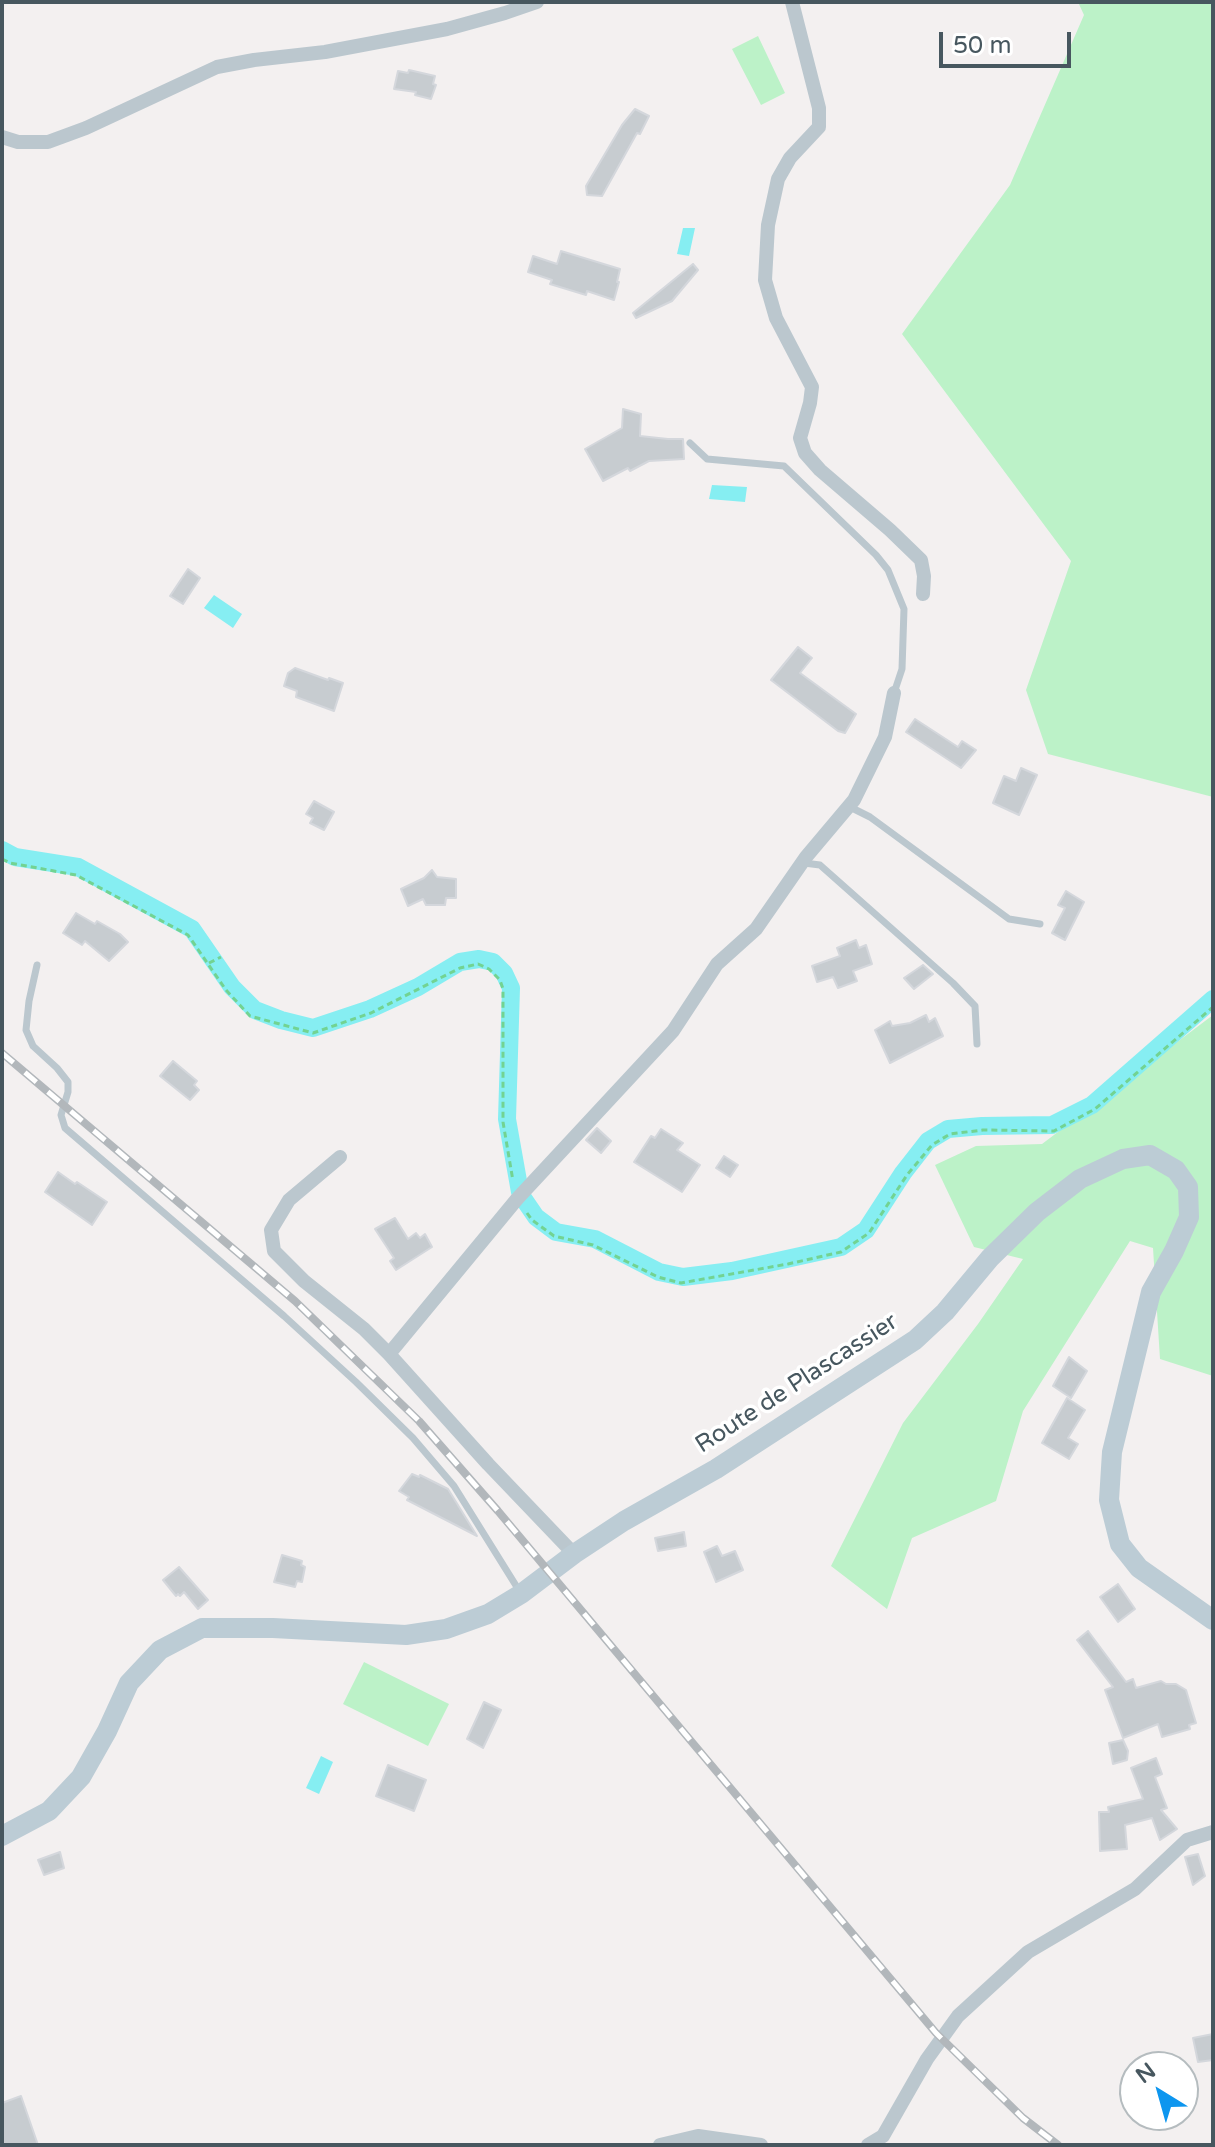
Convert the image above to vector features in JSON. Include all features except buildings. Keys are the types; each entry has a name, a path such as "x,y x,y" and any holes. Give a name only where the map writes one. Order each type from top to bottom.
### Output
{"street":[{"path":"2,137 18,142 48,142 217,67 325,52 447,29 537,2"},
{"path":"792,2 819,108 819,127 790,158 778,179 768,225 765,280 776,318 812,387 800,438 805,453 921,560 923,594"},
{"path":"389,1354 517,1199 673,1031 717,964 756,929 802,863 854,800 885,737 894,693"},
{"name":"Route de Plascassier","path":"2,1836 49,1811 81,1777 129,1683 160,1650 202,1628 273,1628 386,1635 429,1633 488,1614 624,1521 716,1469 915,1340 1037,1212 1080,1179 1123,1159 1150,1155 1176,1170 1188,1187 1189,1217 1151,1292 1112,1452 1109,1500 1120,1544 1139,1568 1213,1620"},
{"path":"340,1157 289,1200 271,1230 274,1251 389,1354 574,1554"},
{"path":"868,2145 883,2136 927,2059 958,2016 1028,1952 1135,1889 1187,1840 1213,1832"},
{"path":"660,2145 698,2136 761,2145"}],"lane":[{"path":"690,443 707,459 784,466 888,570 904,609 902,669 894,693"},
{"path":"848,806 870,817 1009,919 1040,924"},
{"path":"802,863 820,865 953,983 975,1006 977,1044"},
{"path":"37,965 26,1030 33,1046 68,1082 61,1115 65,1128 284,1316 413,1438 454,1486 521,1594"}],"path":[{"path":"209,963 221,957"}],"green space":[{"path":"1078,2 1213,2 1213,797 1048,754 1026,690 1071,561 902,334 1010,185 1084,15"},
{"path":"758,36 785,93 761,105 732,49"},
{"path":"1213,1015 1213,1376 1160,1359 1153,1248 1130,1241 1023,1411 996,1501 912,1538 887,1609 831,1566 903,1423 1023,1259 974,1247 935,1165 976,1146 1042,1144"},
{"path":"364,1662 449,1704 428,1746 343,1704"}],"water":[{"path":"683,228 695,228 689,256 677,254"},
{"path":"712,485 747,487 745,502 709,499"},
{"path":"214,595 242,614 233,628 204,608"},
{"path":"321,1756 333,1762 319,1794 306,1788"}],"waterway":[{"path":"2,850 15,857 78,867 192,929 232,987 255,1010 313,1028 370,1009 418,987 460,962 479,959 493,962 504,973 511,988 507,1119 520,1192"},
{"path":"523,1198 536,1217 556,1232 595,1239 659,1272 683,1277 732,1271 841,1247 866,1230 928,1141 948,1129 1052,1125 1092,1105 1213,999"}],"railway":[{"path":"2,1053 295,1301 419,1421 936,2033 1023,2118 1058,2145"}]}
